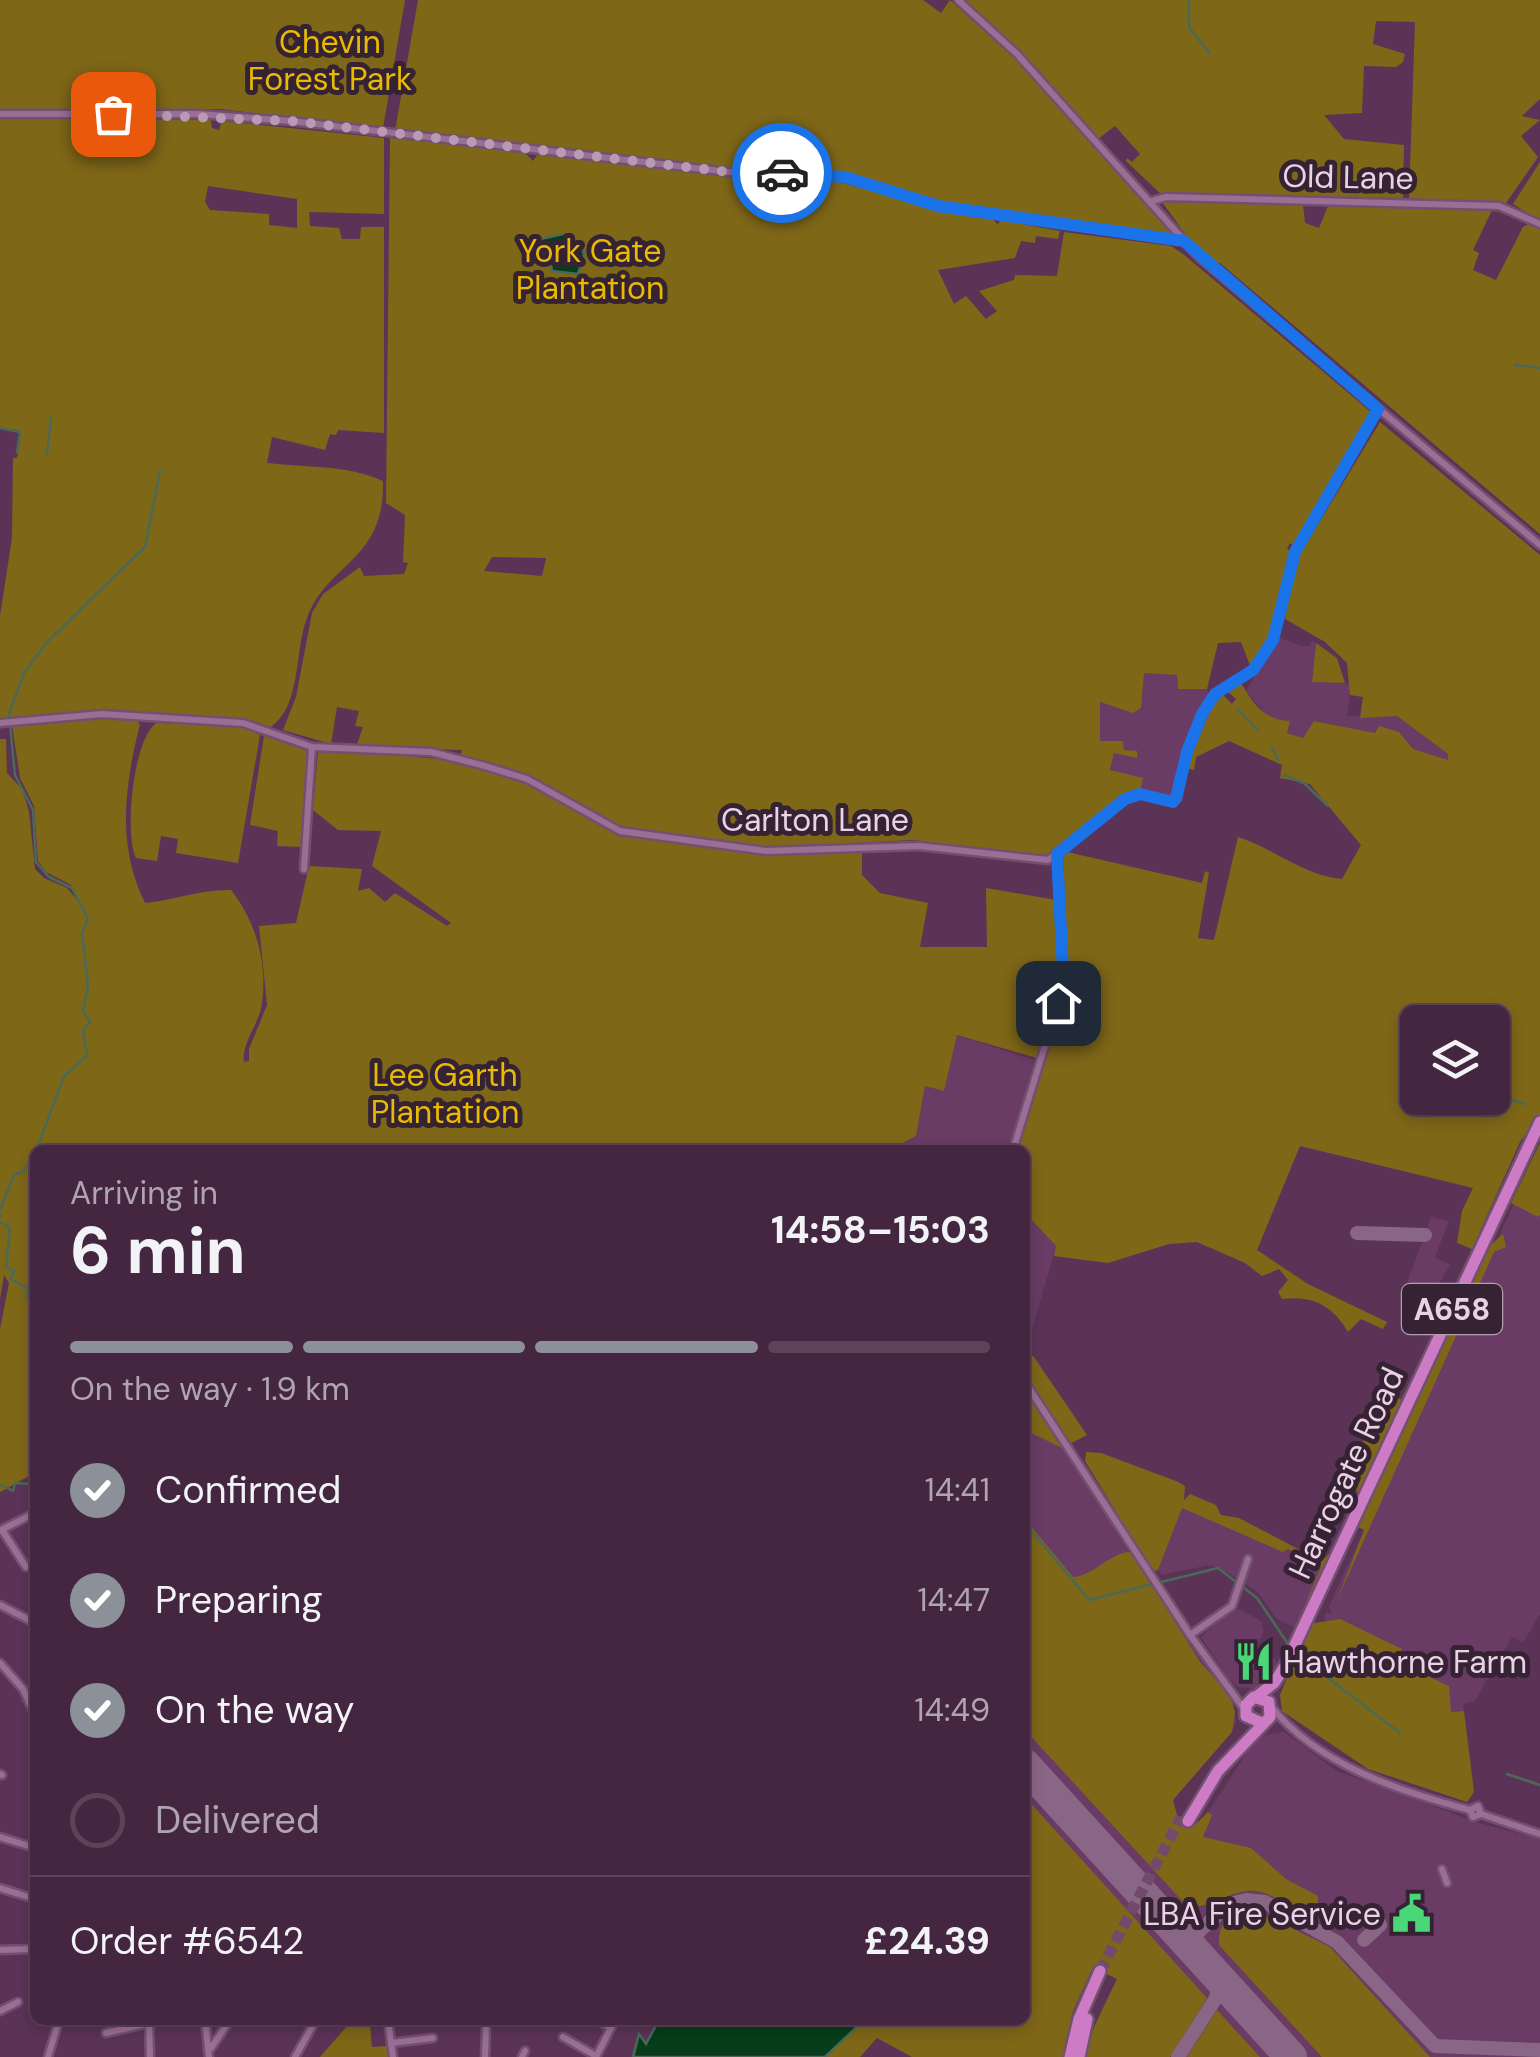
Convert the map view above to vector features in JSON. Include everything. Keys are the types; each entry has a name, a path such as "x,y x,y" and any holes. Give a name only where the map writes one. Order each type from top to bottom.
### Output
{"highway":[{"name":"Harrogate Road","path":"1216,1767 1238,1735 1245,1711 1255,1697 1274,1683 1285,1666 1540,1122"},
{"name":"Harrogate Road","path":"1216,1767 1263,1722 1271,1706 1274,1683"},
{"path":"1255,1697 1271,1706"},
{"path":"1245,1711 1253,1722 1263,1722"},
{"path":"1184,1819 1216,1767"},
{"path":"1070,2057 1079,2019 1104,1972 1088,2014 1078,2057"}],"street":[{"path":"958,0 1017,54 1184,241 1540,545"},
{"path":"0,114 198,114 291,121 746,174 826,174 860,180 938,206 1184,241"},
{"name":"Old Lane","path":"1152,202 1166,197 1499,206 1540,224"},
{"path":"1014,1145 1058,1003 1063,971 1057,854 1125,799 1140,794 1173,802 1176,798 1187,752 1202,714 1215,694 1253,670 1273,640 1295,552 1378,409"},
{"name":"Carlton Lane","path":"6,723 102,714 243,723 312,747 431,752 527,779 620,831 704,844 766,851 920,846 1048,860 1057,854"},
{"path":"304,870 312,747"},
{"path":"1030,1390 1190,1635 1235,1692 1245,1711"},
{"path":"26,1567 1,1530 30,1516"},
{"path":"1190,1635 1232,1606 1248,1558"},
{"path":"0,1605 30,1620"},
{"path":"0,1663 30,1692"},
{"path":"1235,1692 1255,1697"},
{"path":"1271,1706 1284,1722 1343,1763 1470,1810 1473,1817 1481,1814 1540,1834"},
{"path":"1263,1722 1284,1722"},
{"path":"0,1837 30,1846"},
{"path":"1442,1869 1447,1883"},
{"path":"0,1888 30,1897"},
{"path":"0,1950 30,1949"},
{"path":"0,2011 18,2002"},
{"path":"48,2057 57,2025"},
{"path":"106,2033 138,2025"},
{"path":"150,2025 150,2057"},
{"path":"207,2025 210,2053"},
{"path":"210,2053 227,2025"},
{"path":"295,2057 312,2025"},
{"path":"389,2025 393,2057"},
{"path":"563,2037 596,2056 612,2025"},
{"path":"484,2057 486,2028"},
{"path":"391,2043 433,2038"}],"shaded area":[{"path":"83,119 134,119 128,156 84,152"},
{"path":"563,234 581,245 584,255 578,274 552,271 550,257 541,245 541,239"},
{"path":"1278,637 1301,646 1310,646 1312,640 1316,643 1312,681 1351,684 1347,716 1397,716 1448,754 1448,760 1413,749 1399,732 1379,727 1375,733 1315,721 1303,738 1287,733 1290,721 1270,720 1246,691"},
{"path":"1143,672 1178,675 1179,689 1207,689 1209,695 1193,727 1172,799 1140,793 1110,770 1114,752 1124,750 1100,741 1099,702 1133,712"},
{"path":"956,1035 1034,1060 1010,1145 899,1145 916,1136 925,1086 944,1091"},
{"path":"1533,1162 1540,1165 1540,1614 1523,1643 1512,1637 1474,1702 1463,1704 1464,1711 1451,1712 1396,1661 1402,1650 1324,1620 1326,1612 1332,1614 1329,1606"},
{"path":"1431,1217 1449,1221 1435,1257 1450,1265 1434,1292 1407,1283"},
{"path":"1030,1218 1056,1246 1030,1337"},
{"path":"1030,1432 1066,1446 1153,1594 1233,1702 1236,1722 1232,1732 1181,1786 1173,1800 1177,1815 1201,1823 1257,1737 1284,1732 1337,1771 1479,1823 1540,1839 1540,2057 1095,2057 1113,2025 1101,2011 1117,1979 1093,1967 1083,1986 1030,1917"},
{"path":"1184,1502 1328,1564 1297,1629 1277,1619 1257,1591 1222,1569 1209,1565 1162,1575 1158,1570"},
{"path":"1240,1609 1261,1621 1264,1631 1255,1649 1276,1660 1278,1668 1255,1689 1238,1687 1229,1679 1201,1637 1227,1614"},
{"path":"656,2025 859,2025 825,2057 633,2057 639,2034 646,2044"}],"green space":[{"name":"Chevin Forest Park","path":"0,0 405,0 383,128 220,109 0,109"},
{"path":"418,0 923,0 941,13 950,0 1022,65 1175,237 940,204 823,173 748,171 395,131"},
{"path":"964,0 1540,0 1540,99 1522,116 1540,120 1521,136 1538,157 1506,203 1409,200 1415,22 1376,21 1373,44 1405,54 1403,62 1396,67 1364,66 1362,113 1324,115 1344,139 1404,145 1403,198 1162,195 1126,161 1127,158 1132,162 1140,154 1115,126 1098,139 1018,50"},
{"path":"0,119 83,119 84,152 128,156 134,119 211,120 212,128 219,130 222,121 384,138 384,214 309,212 310,226 339,228 342,239 360,239 361,227 384,227 384,433 338,430 336,435 330,434 325,450 272,437 267,463 340,469 383,481 381,508 365,545 316,599 303,631 293,692 281,717 271,727 247,719 128,711 0,720 0,616 12,538 13,458 17,458 21,431 0,427","holes":["208,186 297,199 297,228 269,225 269,214 210,210 205,202"]},
{"name":"York Gate Plantation","path":"390,138 522,150 533,161 539,153 751,178 825,178 939,210 992,218 998,225 1000,220 1060,231 1058,239 1036,236 1035,243 1021,241 1015,258 938,270 954,304 966,296 986,319 997,311 979,291 1014,280 1015,275 1057,276 1064,232 1171,246 1371,412 1294,546 1290,543 1287,549 1294,553 1273,627 1251,668 1241,642 1218,643 1207,689 1178,689 1177,675 1144,673 1141,708 1133,713 1100,702 1100,741 1123,741 1124,750 1137,751 1137,758 1114,753 1110,770 1143,778 1140,793 1122,798 1048,856 912,840 762,848 623,829 498,767 460,756 462,750 356,747 363,727 355,726 359,711 337,707 331,744 283,730 296,697 312,613 323,594 360,567 364,576 404,574 408,563 403,562 405,515 386,503","holes":["492,557 546,558 542,576 484,571"]},
{"path":"1540,162 1540,221 1513,204"},
{"path":"1162,202 1303,205 1305,223 1319,228 1328,206 1492,210 1473,250 1479,253 1473,270 1496,280 1523,227 1531,223 1540,229 1540,534 1220,263 1214,264 1199,253"},
{"path":"1380,422 1540,555 1540,1115 1520,1142 1472,1249 1457,1243 1462,1211 1473,1188 1300,1146 1257,1250 1308,1284 1387,1322 1383,1329 1361,1319 1348,1332 1336,1315 1321,1304 1282,1299 1278,1292 1288,1280 1279,1269 1262,1276 1245,1263 1197,1242 1169,1244 1108,1263 1054,1256 1056,1246 1030,1218 1030,1145 1020,1145 1068,987 1063,851 1202,883 1205,871 1209,873 1198,938 1214,940 1238,837 1315,873 1342,879 1361,845 1310,784 1280,778 1282,765 1229,741 1196,757 1194,770 1186,768 1213,701 1221,693 1232,704 1236,699 1226,690 1241,683 1266,714 1290,721 1287,733 1303,738 1314,721 1375,733 1379,726 1399,732 1413,749 1448,760 1448,754 1397,716 1360,718 1363,697 1350,695 1347,663 1325,642 1285,619 1296,561"},
{"path":"1316,643 1337,658 1345,683 1312,682"},
{"name":"Lee Garth Plantation","path":"95,717 135,719 140,724 126,814 136,881 145,903 231,890 247,915 261,957 263,988 261,1010 245,1048 244,1062 249,1061 249,1049 267,1005 259,926 296,923 309,866 362,869 358,891 369,888 385,902 395,893 447,926 451,923 372,866 381,831 338,830 313,810 318,752 322,750 455,761 506,774 612,830 655,840 743,850 862,851 862,875 880,893 928,903 920,947 987,947 986,888 1057,900 1058,986 1037,1058 957,1035 944,1091 925,1086 916,1136 899,1145 30,1145 30,1476 0,1492 0,1329 9,1283 4,1275 0,1299 0,739 6,739 7,773 22,789 29,812 35,869 44,878 67,888 80,903 71,885 46,872 38,861 34,806 20,778 12,725"},
{"path":"156,723 242,726 260,735 238,863 176,853 178,839 161,836 157,861 136,858 131,809 136,767 141,748"},
{"path":"264,736 310,751 303,847 277,846 278,831 250,825"},
{"path":"1540,1143 1540,1215 1538,1217 1511,1203"},
{"path":"1503,1234 1506,1247 1494,1252 1337,1600 1364,1530 1356,1526 1488,1247"},
{"path":"1030,1354 1087,1435 1062,1448 1030,1432"},
{"path":"1395,1397 1403,1400 1361,1497 1350,1482 1359,1447"},
{"path":"1086,1452 1101,1453 1176,1481 1185,1486 1184,1500 1190,1494 1216,1505 1221,1515 1239,1518 1321,1561 1330,1553 1355,1500 1358,1502 1311,1600 1307,1599 1321,1567 1288,1549 1283,1552 1182,1508 1158,1570 1153,1572 1085,1461"},
{"path":"1030,1527 1073,1577 1117,1555 1132,1552 1200,1662 1230,1695 1235,1712 1232,1732 1173,1800 1177,1815 1195,1825 1208,1812 1212,1815 1203,1837 1251,1848 1286,1879 1318,1896 1317,1915 1256,1891 1237,1893 1204,1905 1185,1904 1030,1735"},
{"path":"1340,1619 1402,1649 1397,1662 1449,1686 1451,1712 1464,1711 1474,1792 1467,1802 1368,1769 1282,1711 1280,1695 1309,1624"},
{"path":"1030,1803 1207,1998 1170,2057 1086,2057 1094,2027 1117,1979 1093,1967 1073,2011 1063,2057 912,2057 877,2038 860,2057 825,2057 859,2025 1030,2025"},
{"path":"1251,1908 1330,1947 1430,2057 1322,2057 1219,1945 1226,1919 1236,1911"},
{"path":"1217,2010 1260,2057 1187,2057"},
{"path":"348,2025 370,2025 372,2047 388,2046 389,2057 320,2057"}],"waterway":[{"path":"1189,0 1189,27 1210,54"},
{"path":"321,37 325,33"},
{"path":"307,48 319,38"},
{"path":"1515,365 1540,368"},
{"path":"47,453 51,417"},
{"path":"0,428 20,432 17,452"},
{"path":"38,1145 64,1076 87,1056 83,1030 90,1022 83,1011 88,987 82,933 88,919 72,888 49,877 36,862 33,810 15,775 9,714 24,673 47,642 145,547 160,471"},
{"path":"1237,708 1258,731"},
{"path":"1272,747 1278,760"},
{"path":"1284,775 1304,783 1328,806"},
{"path":"1510,1099 1525,1104"},
{"path":"0,1210 14,1175 30,1162"},
{"path":"0,1222 10,1228 6,1267 14,1271 11,1279 28,1289 26,1296 30,1301"},
{"path":"0,1484 13,1491 15,1483 30,1482"},
{"path":"1030,1529 1089,1600 1218,1568 1257,1598 1288,1644"},
{"path":"1297,1654 1400,1733"},
{"path":"1507,1774 1540,1785"}],"taxiway":[{"path":"1357,1233 1425,1235"},
{"path":"1199,1931 1230,1904 1246,1900 1265,1902 1337,1942 1435,2046 1540,2050"},
{"path":"1364,1940 1380,1925"},
{"path":"1175,1929 1186,1935 1199,1931 1194,1942 1198,1954"},
{"path":"1212,1970 1220,1984 1216,1998 1230,1995 1245,2006"},
{"path":"1178,2057 1216,1998"}],"runway":[{"path":"1030,1770 1291,2057"}],"tunnel":[{"path":"1100,1971 1181,1817"}],"way so far":[{"path":"113,114 198,114 291,121 746,174 782,173"}],"place":[{"name":"Hawthorne Farm","path":"1253,1662"},
{"name":"LBA Fire Service","path":"1411,1914"}],"route":[{"path":"782,173 845,177 938,206 1171,243 1184,241 1378,409 1343,476 1295,552 1273,640 1253,670 1215,694 1202,714 1187,752 1176,798 1173,802 1140,794 1131,796 1057,854 1063,971 1058,1003"}]}
